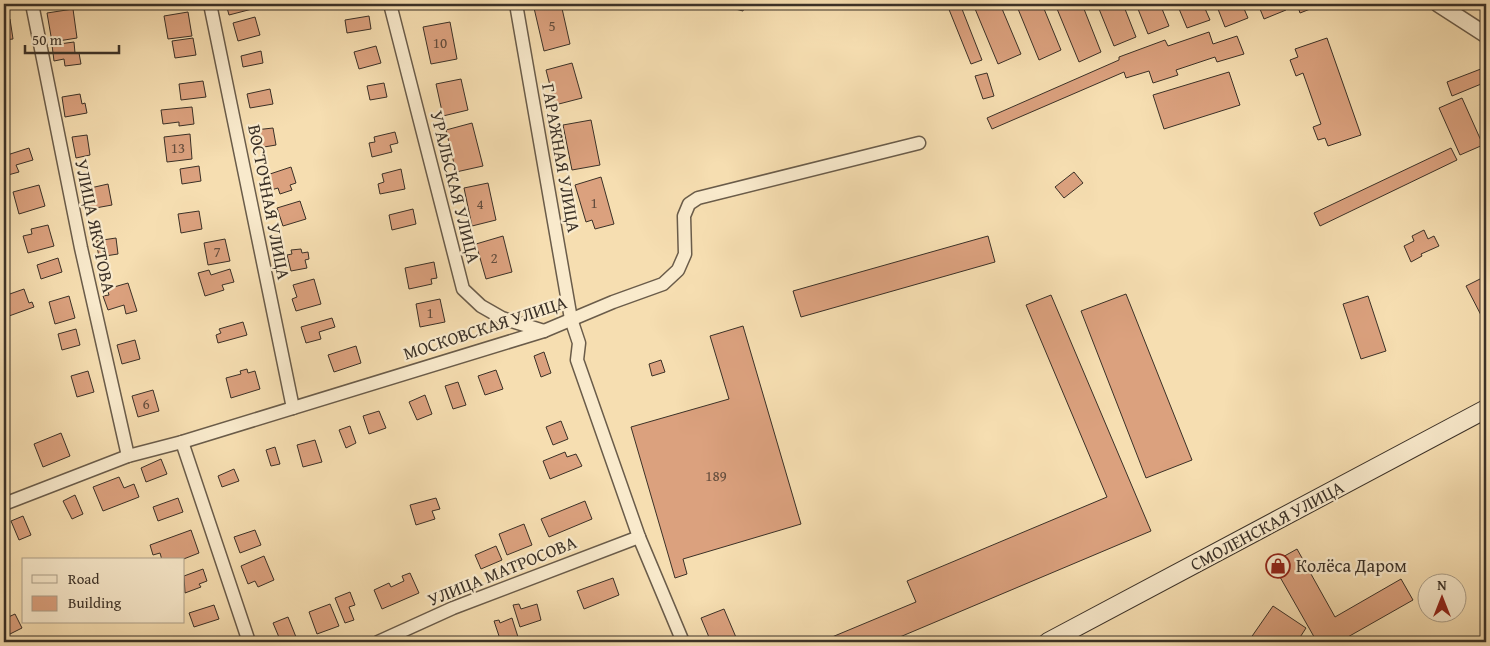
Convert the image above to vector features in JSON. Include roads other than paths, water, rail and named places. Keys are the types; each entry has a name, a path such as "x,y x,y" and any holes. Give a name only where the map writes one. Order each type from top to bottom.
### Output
{"main road":[{"name":"СМОЛЕНСКАЯ УЛИЦА","path":"1048,642 1486,409"}],"street":[{"name":"УЛИЦА ЯКУТОВА","path":"32,4 81,248 128,456"},
{"name":"ВОСТОЧНАЯ УЛИЦА","path":"210,4 293,408"},
{"name":"УРАЛЬСКАЯ УЛИЦА","path":"390,4 464,289 481,306 502,318 544,331"},
{"name":"ГАРАЖНАЯ УЛИЦА","path":"516,4 571,319 579,343 578,360 640,536 683,642"},
{"path":"1438,4 1486,35"},
{"name":"МОСКОВСКАЯ УЛИЦА","path":"4,504 128,456 182,442 544,331 663,284 678,270 685,254 684,216 689,204 698,198 920,143"},
{"path":"182,442 249,642"},
{"name":"УЛИЦА МАТРОСОВА","path":"378,642 453,608 640,536"}],"place":[{"name":"Колёса Даром","path":"1278,566"}]}
